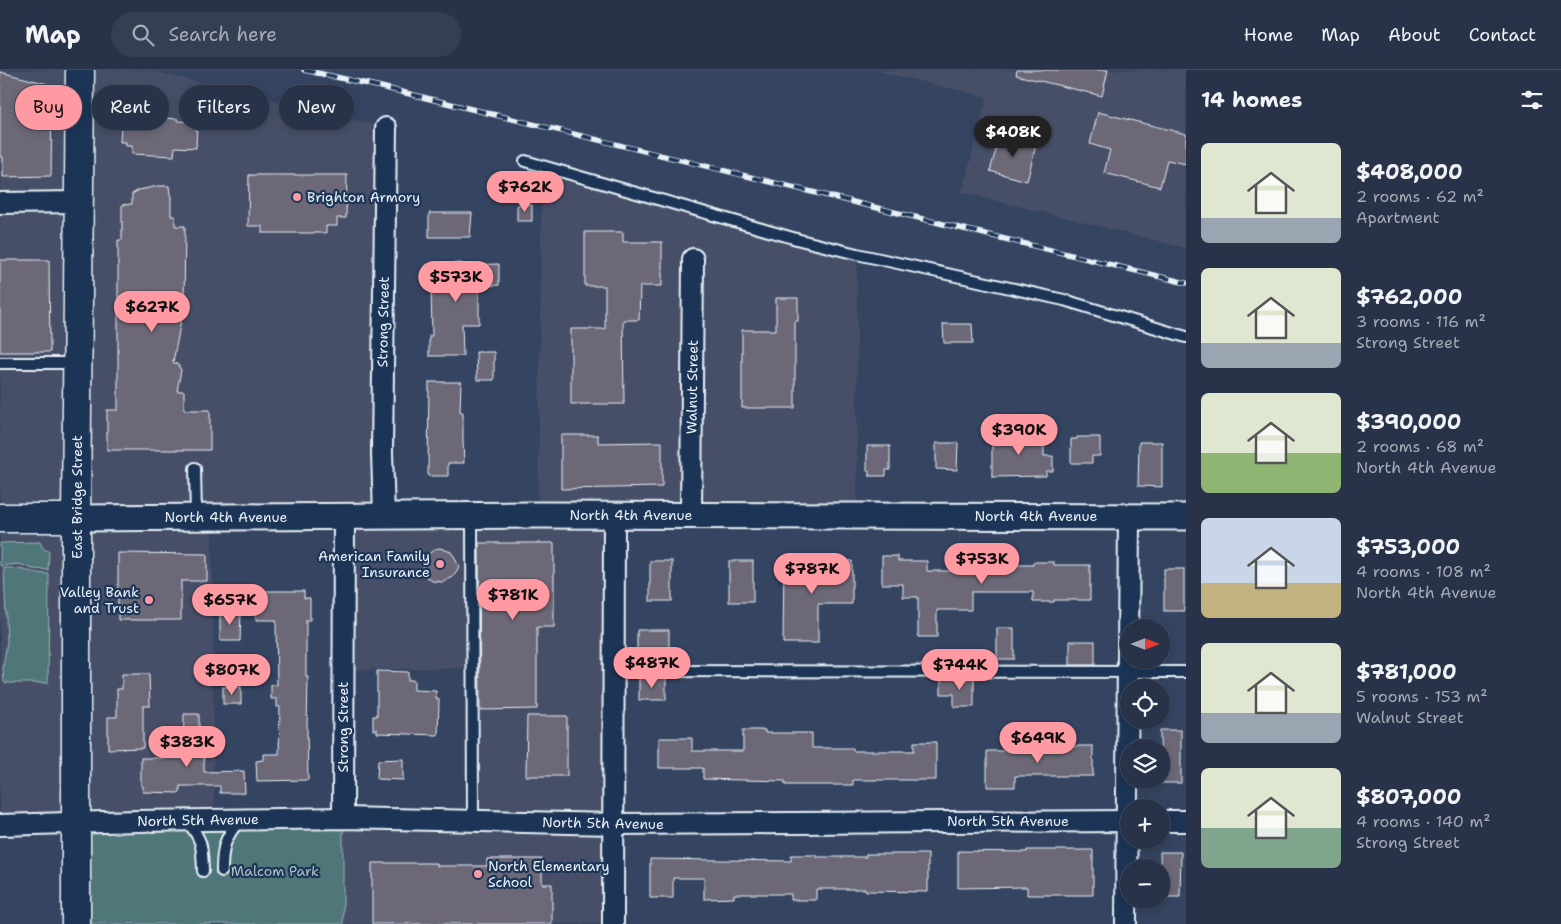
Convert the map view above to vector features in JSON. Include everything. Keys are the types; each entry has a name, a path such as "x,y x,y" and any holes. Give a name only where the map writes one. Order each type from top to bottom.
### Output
{"main road":[{"name":"East Bridge Street","path":"76,924 76,518 80,70"},
{"path":"0,518 76,518"}],"street":[{"name":"Strong Street","path":"384,516 382,443 386,128"},
{"path":"0,203 79,202"},
{"name":"Walnut Street","path":"691,515 693,259"},
{"path":"612,924 614,515"},
{"name":"North 4th Avenue","path":"76,518 614,515 1186,516"},
{"name":"Strong Street","path":"343,818 344,516"},
{"path":"1128,799 1129,516"},
{"name":"North 5th Avenue","path":"0,825 343,818 613,824 1120,820"},
{"path":"1170,821 1186,821"},
{"path":"1126,924 1127,849"}],"lane":[{"path":"525,161 800,240 1064,300 1186,337"},
{"path":"0,363 77,363"},
{"path":"195,468 196,518"},
{"path":"472,516 473,820"},
{"path":"614,671 1186,672"},
{"path":"222,870 222,853 226,839 240,819"},
{"path":"187,820 197,833 202,846 203,870"}],"shaded area":[{"path":"0,70 148,70 210,85 179,85 179,130 269,130 269,99 279,102 279,130 354,130 354,120 386,128 384,516 538,515 542,166 857,254 857,516 614,516 612,924 343,924 343,818 472,821 472,668 343,670 344,516 212,518 214,820 0,825"},
{"path":"873,70 1186,70 1186,248 962,192 987,97"}],"green space":[{"path":"40,542 43,548 49,552 48,570 33,569 19,564 0,566 0,543"},
{"path":"4,568 49,574 48,683 4,682 3,668 7,642"},
{"name":"Malcom Park","path":"343,818 343,924 76,924 77,822"}],"building":[{"path":"1017,70 1108,70 1102,96 1016,75"},
{"path":"0,72 48,84 15,85 15,130 52,130 51,176 3,177 3,157 0,157"},
{"path":"1098,112 1186,134 1186,164 1167,160 1160,187 1104,173 1110,150 1090,144"},
{"path":"169,118 178,119 179,130 197,130 196,148 175,147 174,156 132,154 132,146 126,146 126,142 120,142 121,130 169,130"},
{"path":"1000,136 1036,145 1027,181 990,171"},
{"name":"Brighton Armory","path":"249,175 347,175 346,218 337,218 337,226 326,226 326,233 262,233 262,226 248,226"},
{"path":"169,186 171,216 175,216 175,226 185,226 184,305 173,362 181,370 177,391 184,391 184,410 210,410 210,450 107,450 107,410 118,410 118,240 122,240 122,205 132,204 132,194 139,190"},
{"path":"517,205 532,205 532,221 517,221"},
{"path":"429,213 472,213 470,237 429,237"},
{"path":"585,232 623,232 623,242 662,242 662,286 640,286 639,320 623,320 624,404 571,404 571,329 605,329 605,286 585,286"},
{"path":"0,260 49,260 50,352 0,352"},
{"path":"462,263 462,265 499,264 499,285 479,286 479,324 462,324 463,356 429,356 429,336 432,336 431,284 426,284 426,265"},
{"path":"776,298 798,298 798,321 795,321 795,408 742,408 742,330 776,330"},
{"path":"943,324 972,324 973,343 944,343"},
{"path":"476,352 494,352 494,380 477,380"},
{"path":"429,382 461,382 460,412 463,412 464,463 448,463 448,476 428,476"},
{"path":"992,430 1008,430 1008,435 1044,436 1044,456 1053,456 1053,471 1046,471 1046,476 992,477"},
{"path":"561,435 598,435 598,443 662,442 662,487 561,489"},
{"path":"1077,437 1100,437 1100,456 1092,456 1092,463 1071,463 1071,439 1077,439"},
{"path":"1139,442 1162,442 1162,487 1138,486"},
{"path":"936,443 958,443 957,470 936,469"},
{"path":"867,446 890,446 890,470 886,470 886,476 869,476 869,471 867,471"},
{"path":"479,543 554,543 554,627 537,627 537,709 480,710"},
{"name":"American Family Insurance","path":"440,548 451,552 459,567 453,577 443,582 432,581 427,577 423,567 426,556 435,549"},
{"name":"Valley Bank and Trust","path":"118,553 207,554 207,581 181,581 181,620 118,620"},
{"path":"882,556 898,556 898,561 927,561 927,571 987,571 987,565 1033,565 1033,562 1054,562 1054,565 1090,565 1090,600 1033,602 1033,592 971,592 971,610 937,610 937,637 918,637 918,597 903,597 903,584 882,584"},
{"path":"784,559 852,561 852,604 818,604 818,643 783,643"},
{"path":"650,561 672,561 672,601 650,601"},
{"path":"729,561 753,561 753,602 729,602"},
{"path":"1164,569 1184,569 1184,611 1164,611"},
{"path":"256,591 304,591 304,598 310,598 310,620 306,620 308,780 257,781 256,761 263,760 263,754 279,754 280,707 277,707 277,699 271,699 271,685 277,685 276,620 256,620"},
{"path":"220,610 241,611 240,641 220,641"},
{"path":"997,628 1014,628 1014,659 997,659"},
{"path":"637,630 669,630 669,656 666,656 666,664 639,664 639,656 637,656"},
{"path":"1070,641 1095,641 1095,665 1070,665"},
{"path":"377,671 408,672 408,680 414,680 414,690 436,691 436,699 439,699 438,735 377,733 377,729 373,730 373,716 377,716"},
{"path":"122,674 149,674 150,706 143,706 143,748 108,749 108,717 117,717 117,689 122,689"},
{"path":"639,678 666,678 666,700 639,700"},
{"path":"941,678 974,678 974,707 954,707 954,694 941,694"},
{"path":"223,687 241,687 241,704 223,704"},
{"path":"184,714 199,714 199,752 203,752 204,772 244,771 245,793 220,793 220,786 180,786 180,793 143,792 143,786 141,786 141,758 183,758"},
{"path":"527,716 567,716 567,776 526,776"},
{"path":"743,730 765,730 765,733 812,733 812,748 853,748 853,751 914,751 914,742 936,742 936,780 853,780 853,785 785,785 785,781 703,779 703,768 659,768 659,738 692,738 692,751 743,751"},
{"path":"1160,730 1181,730 1181,783 1170,783 1170,739 1160,739"},
{"path":"1032,746 1093,746 1093,776 1015,776 1015,787 987,787 987,751 1032,751"},
{"path":"403,759 403,780 377,779 378,760"},
{"path":"1027,850 1093,850 1093,895 1027,895 1027,887 958,888 958,851 1027,852"},
{"path":"1160,852 1181,852 1180,897 1170,897 1170,859 1160,859"},
{"path":"866,854 928,854 928,892 816,889 816,900 791,900 791,894 734,894 734,898 704,899 704,878 673,878 673,898 650,898 650,859 791,861 791,855 866,857"},
{"path":"487,859 542,859 542,884 552,884 552,924 372,924 372,863 437,863 437,866 487,866"}],"railway":[{"path":"304,70 381,87 1186,283"}],"place":[{"name":"Brighton Armory","path":"297,197"},
{"name":"American Family Insurance","path":"440,564"},
{"name":"Valley Bank and Trust","path":"149,600"},
{"name":"North Elementary School","path":"478,874"}]}
